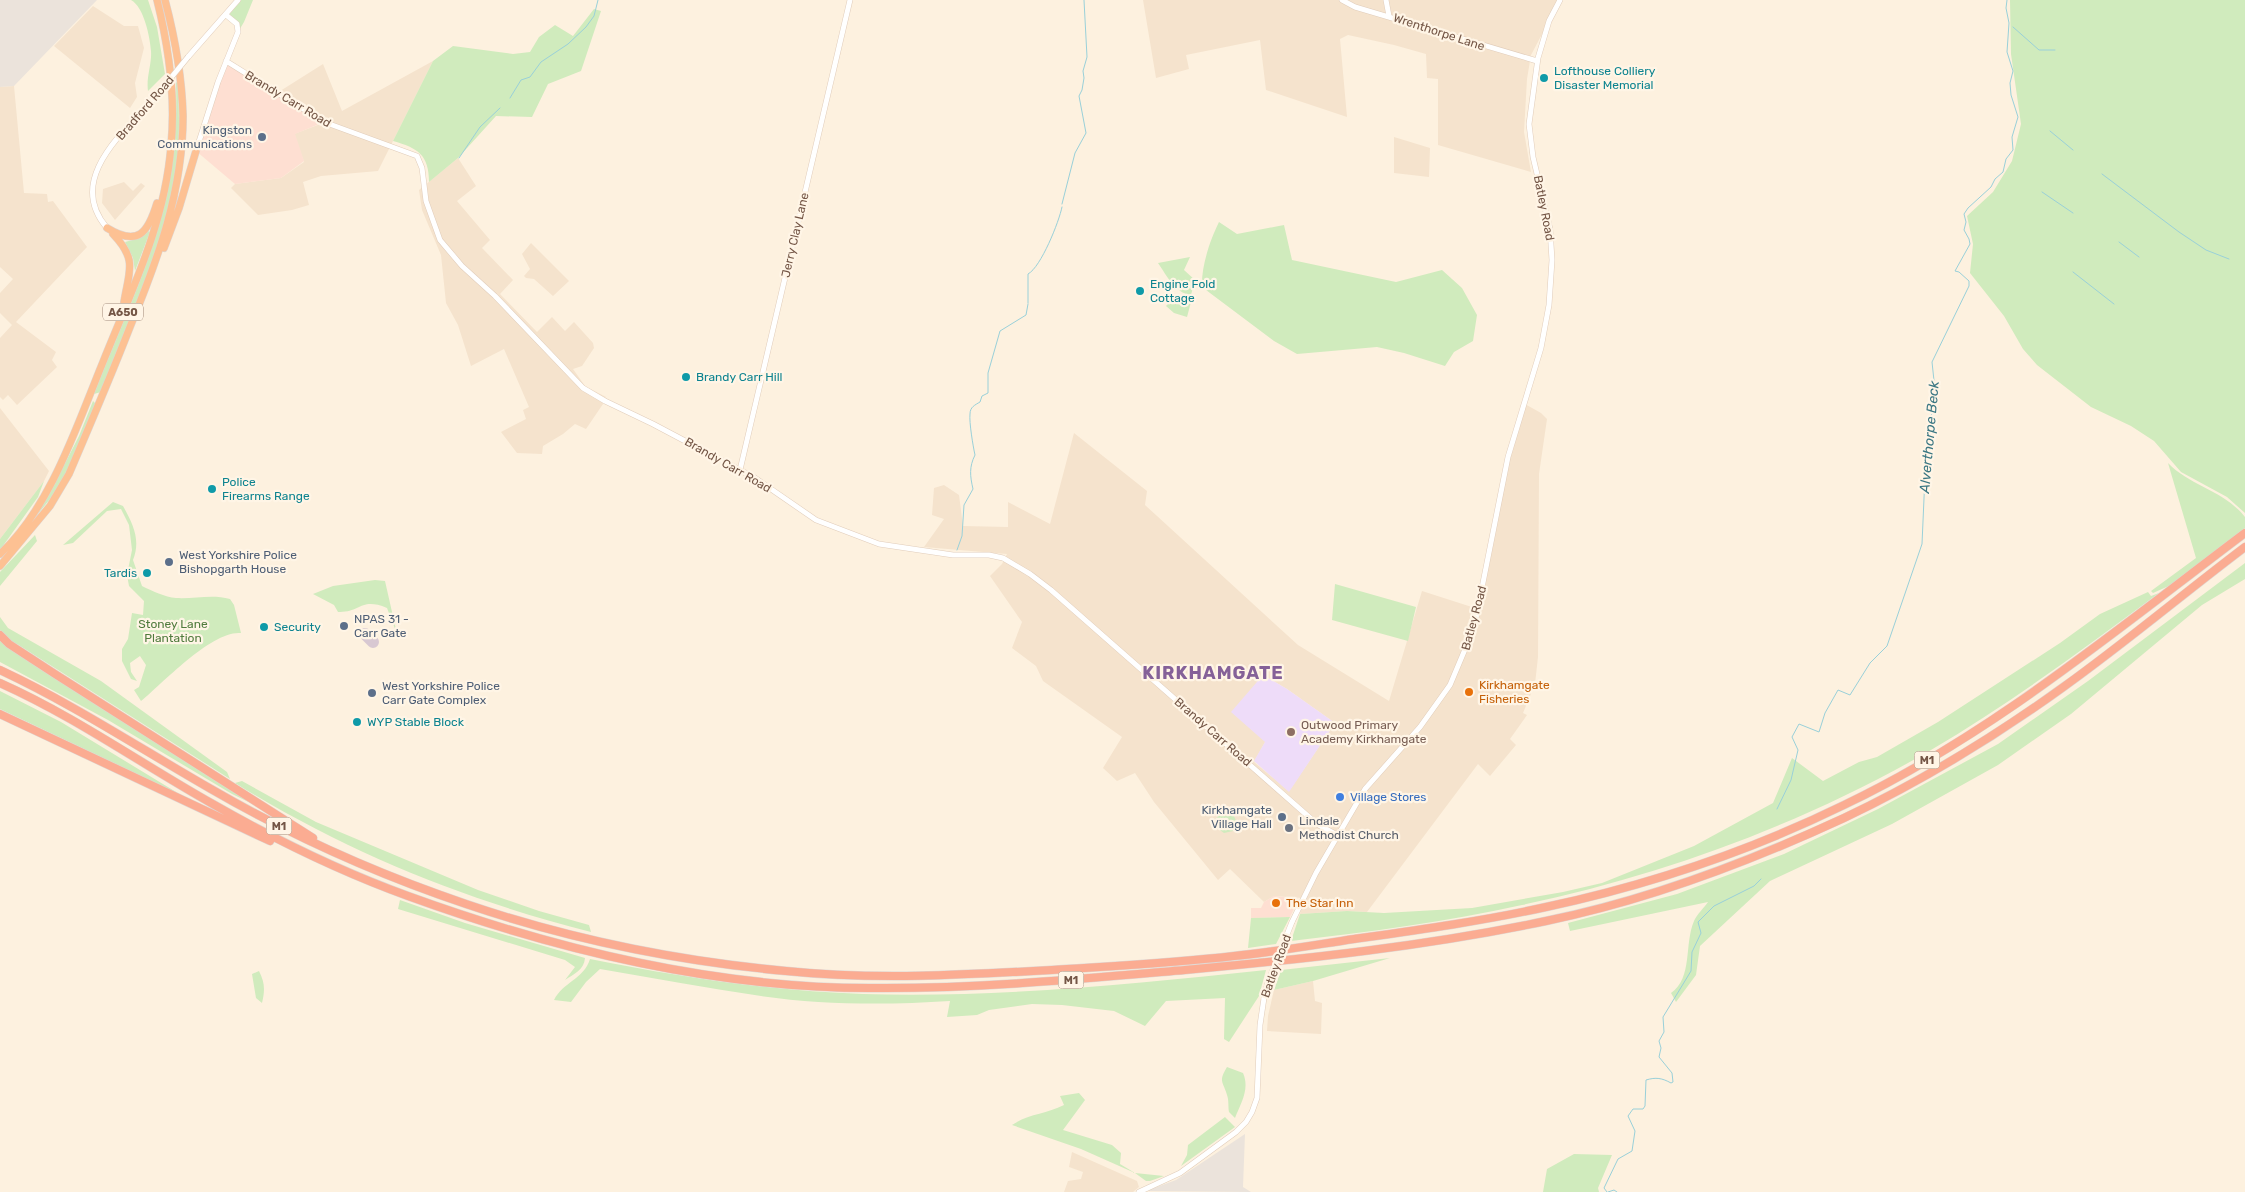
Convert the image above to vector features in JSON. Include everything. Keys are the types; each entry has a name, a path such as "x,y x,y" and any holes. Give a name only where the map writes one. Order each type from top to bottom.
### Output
{"highway":[{"name":"A650","path":"0,554 35,511 51,484 72,438 145,259 159,215 167,178 173,116 171,72 157,0"},
{"name":"A650","path":"0,566 41,518 69,474 156,263 178,178 182,116 178,57 165,0"},
{"path":"107,228 123,237 132,237 145,231 151,223 160,192 173,116"},
{"path":"156,263 169,238 196,151"},
{"path":"107,228 125,248 131,265 122,314"},
{"name":"M1","path":"0,670 59,700 216,792 286,830 393,878 469,905 636,950 787,971 868,975 984,974 1243,956 1427,929 1544,908 1667,875 1771,838 1845,805 1912,770 2057,677 2245,533"},
{"name":"M1","path":"0,683 60,714 210,803 300,851 410,897 576,948 700,973 782,983 866,988 974,986 1079,980 1300,960 1424,943 1546,921 1671,888 1772,850 1848,816 1914,782 1994,734 2064,686 2245,547"},
{"path":"0,635 9,644 55,674 340,855"},
{"path":"0,714 273,842 300,851"}],"street":[{"name":"Bradford Road","path":"107,228 99,219 92,198 92,181 96,170 108,151 238,0"},
{"name":"Jerry Clay Lane","path":"740,470 850,0"},
{"name":"Wrenthorpe Lane","path":"1342,0 1355,7 1537,61"},
{"path":"1386,0 1389,16"},
{"name":"Batley Road","path":"1139,1192 1180,1173 1236,1132 1246,1122 1252,1112 1258,1092 1260,1025 1264,998 1268,982 1292,922 1307,891 1365,789 1438,705 1454,678 1474,628 1508,457 1541,348 1549,305 1552,260 1550,229 1528,132 1537,61 1549,22 1560,0"},
{"path":"196,151 238,27 226,16"},
{"name":"Brandy Carr Road","path":"226,61 324,122 417,156 422,168 426,201 431,219 444,246 583,388 755,478 816,520 879,544 953,555 989,554 1003,558 1018,566 1051,590 1317,824 1338,835"}],"shaded area":[{"path":"0,0 97,0 14,86 0,87"},
{"path":"1143,0 1560,0 1531,55 1527,79 1524,132 1531,172 1438,145 1438,79 1427,78 1426,54 1394,45 1348,35 1340,39 1347,117 1266,90 1260,40 1186,55 1189,69 1156,78"},
{"path":"93,6 124,26 138,26 144,48 135,83 137,97 130,108 54,46"},
{"path":"226,61 324,122 295,134 304,161 281,178 235,184 196,151"},
{"path":"433,61 378,171 321,176 303,182 309,205 292,210 258,215 231,188 235,184 281,178 304,162 294,134 323,123 277,93 323,64 342,111"},
{"path":"14,86 24,193 47,194 48,202 53,201 87,247 16,322 56,352 52,360 57,367 17,405 8,395 3,400 0,397 0,338 12,325 0,313 0,293 13,279 0,267 0,87"},
{"path":"1394,137 1430,148 1429,177 1394,173"},
{"path":"458,158 476,186 457,201 490,240 482,248 513,280 500,294 537,332 552,317 565,331 574,322 593,343 594,348 582,366 573,369 585,386 606,397 603,404 586,429 575,424 543,446 542,454 517,453 501,432 526,419 523,410 529,407 504,349 471,366 458,325 446,303 441,255 422,210 419,190"},
{"path":"124,182 133,191 141,183 145,186 115,220 102,203 103,189"},
{"path":"531,243 569,281 553,296 534,279 524,276 530,269 522,254"},
{"path":"1523,403 1541,413 1547,419 1539,474 1538,657 1535,684 1523,713 1527,715 1510,739 1516,745 1490,776 1478,764 1367,912 1347,911 1300,914 1303,898 1274,896 1264,902 1230,869 1218,880 1154,802 1135,773 1117,781 1103,768 1122,737 1043,681 1036,666 1012,648 1022,622 990,576 1002,564 1007,554 924,547 944,519 932,515 934,488 944,485 959,495 963,526 1008,527 1008,502 1050,524 1074,433 1147,491 1145,505 1298,645 1389,701 1422,591 1478,609 1496,509","holes":["1263,675 1287,689 1335,723 1289,791 1254,762 1265,742"]},
{"path":"0,408 49,471 44,481 0,539"},
{"name":"Outwood Primary Academy Kirkhamgate","path":"1263,675 1287,689 1335,723 1289,792 1254,761 1265,742 1231,712"},
{"path":"1274,896 1299,899 1290,917 1251,918 1251,908 1261,908 1264,902"},
{"path":"1313,981 1315,1001 1322,1003 1321,1034 1267,1031 1268,1016 1274,990"},
{"path":"1245,1134 1243,1187 1251,1192 1146,1191 1176,1180"},
{"path":"1072,1152 1137,1181 1139,1187 1133,1192 1064,1192 1068,1181 1081,1179 1083,1172 1069,1167"}],"green space":[{"path":"131,0 148,0 157,27 165,74 148,91 151,56 149,38 143,16 136,4"},
{"path":"238,0 253,0 238,32 238,27 226,15"},
{"path":"2010,0 2245,0 2245,513 2227,497 2181,472 2154,441 2131,426 2091,407 2037,365 2023,349 2004,316 1970,273 1973,244 1967,216 1993,192 2012,161 2021,124 2011,54"},
{"path":"594,9 601,11 581,71 548,84 532,117 496,116 458,158 429,182 427,165 420,154 409,147 393,141 433,61 453,46 513,54 530,52 539,37 555,25 573,36"},
{"path":"178,81 177,165 165,224 146,281 101,392 94,394 145,268 162,216 174,150 176,83"},
{"path":"1219,222 1237,234 1284,225 1292,260 1396,282 1442,270 1462,288 1477,315 1473,341 1454,352 1445,366 1377,347 1297,354 1274,341 1202,287 1207,254"},
{"path":"148,231 150,232 135,271 133,258 125,242 140,238"},
{"path":"1190,257 1184,270 1195,280 1191,295 1180,291 1158,263"},
{"path":"1176,295 1191,302 1187,317 1174,313 1166,306"},
{"path":"93,401 96,404 67,472 50,499 0,561 55,483 79,436"},
{"path":"2168,463 2186,477 2237,508 2245,517 2245,528 2171,585 2153,593 2151,591 2196,558"},
{"path":"44,481 38,497 0,550 0,539"},
{"name":"Stoney Lane Plantation","path":"113,502 123,506 133,526 136,546 133,560 142,586 159,594 172,597 217,597 230,599 234,605 241,633 229,634 202,648 141,701 134,690 139,687 146,665 140,656 130,663 131,672 137,681 131,679 122,661 122,649 128,639 132,613 143,615 144,601 129,586 127,575 132,550 129,525 121,509 107,511 73,543 63,545"},
{"path":"35,535 37,541 0,586 0,572"},
{"path":"2245,563 2245,579 2202,605 2071,714 1998,765 1892,824 1770,881 1700,946 1696,975 1676,1002 1671,993 1678,987 1685,970 1691,930 1695,918 1708,902 1570,931 1568,923 1677,894 1784,854 1878,809 1998,744 2088,681"},
{"path":"375,580 385,581 397,634 387,608 371,604 346,612 338,612 334,605 313,594 333,586"},
{"path":"1335,584 1416,607 1408,641 1332,620"},
{"path":"2148,592 2151,596 2159,593 2047,674 1961,732 1834,801 1733,844 1681,862 1575,893 1493,911 1378,930 1291,941 1300,914 1347,911 1384,913 1472,908 1602,883 1694,846 1773,803 1792,758 1823,781 1859,762 1877,757 1938,722 2060,643 2100,614"},
{"path":"0,617 8,628 101,681 227,772 230,779 17,644 13,644 0,630"},
{"path":"0,641 261,808 232,794 108,720 0,662"},
{"path":"0,691 61,722 181,795 0,709"},
{"path":"242,781 316,822 478,890 539,911 589,925 591,932 498,905 452,889 363,852 277,808 235,783"},
{"path":"1228,808 1235,819 1236,825 1233,831 1224,833 1217,828 1215,820 1223,810"},
{"path":"400,900 465,923 585,958 583,966 565,980 575,967 565,960 398,909"},
{"path":"1290,917 1276,944 1248,948 1251,918"},
{"path":"1390,958 1313,981 1274,990 1281,970"},
{"path":"590,959 658,972 794,990 914,995 1065,989 1266,970 1259,996 1229,1042 1224,1039 1225,998 1166,1001 1145,1026 1114,1011 1062,1005 1032,1004 989,1010 977,1015 947,1017 950,1001 879,1004 785,999 600,969 586,982 571,1002 554,1000 583,971"},
{"path":"259,971 264,987 262,1003 256,998 252,974"},
{"path":"1227,1067 1243,1073 1246,1085 1244,1096 1235,1118 1229,1112 1228,1097 1222,1081"},
{"path":"1079,1093 1085,1100 1063,1130 1112,1145 1121,1153 1120,1164 1135,1173 1081,1149 1012,1125 1024,1118 1064,1105 1060,1096"},
{"path":"1225,1117 1235,1127 1181,1166 1187,1155 1188,1145"},
{"path":"1574,1154 1612,1155 1598,1188 1599,1192 1543,1192 1547,1169"},
{"path":"1135,1173 1164,1176 1146,1181"}],"waterway":[{"path":"510,98 521,80 530,77 541,62 568,44 586,27 594,16 598,0"},
{"path":"1062,204 1075,153 1086,133 1079,96 1082,90 1083,71 1087,57 1084,0"},
{"name":"Alverthorpe Beck","path":"1777,809 1791,780 1798,750 1792,737 1799,724 1819,732 1825,713 1838,690 1850,695 1870,663 1887,646 1922,544 1926,453 1935,390 1932,362 1969,286 1969,281 1959,272 1955,271 1970,244 1964,230 1966,222 1964,214 2003,172 2006,159 2013,150 2012,137 2018,117 2011,95 2010,83 2013,71 2007,52 2009,23 2006,8 2007,0"},
{"path":"2013,27 2039,50 2055,50"},
{"path":"459,158 480,127 500,108"},
{"path":"2050,131 2073,150"},
{"path":"2102,174 2179,232 2206,250 2229,259"},
{"path":"2042,192 2073,213"},
{"path":"1028,303 1028,274 1044,254 1062,207"},
{"path":"2119,242 2139,257"},
{"path":"2073,272 2114,304"},
{"path":"957,550 962,536 964,505 973,489 971,472 975,455 970,412 973,406 980,402 982,396 988,393 988,373 1000,331 1026,315 1028,304"},
{"path":"1607,1192 1604,1188 1618,1159 1632,1151 1635,1131 1628,1116 1633,1109 1643,1109 1645,1106 1646,1080 1659,1078 1671,1083 1673,1082 1672,1073 1659,1057 1661,1048 1659,1041 1664,1032 1663,1017 1691,971 1692,952 1701,933 1698,922 1714,906 1754,886 1761,879"},
{"path":"1608,1192 1614,1190 1617,1192"}],"taxiway":[{"path":"365,634 373,642"}],"place":[{"name":"Lofthouse Colliery Disaster Memorial","path":"1544,78"},
{"name":"Kingston Communications","path":"262,137"},
{"name":"Engine Fold Cottage","path":"1140,291"},
{"name":"Brandy Carr Hill","path":"686,377"},
{"name":"Police Firearms Range","path":"212,489"},
{"name":"West Yorkshire Police Bishopgarth House","path":"169,562"},
{"name":"Tardis","path":"147,573"},
{"name":"NPAS 31 - Carr Gate","path":"344,626"},
{"name":"Security","path":"264,627"},
{"name":"Kirkhamgate Fisheries","path":"1469,692"},
{"name":"West Yorkshire Police Carr Gate Complex","path":"372,693"},
{"name":"WYP Stable Block","path":"357,722"},
{"name":"Outwood Primary Academy Kirkhamgate","path":"1291,732"},
{"name":"Village Stores","path":"1340,797"},
{"name":"Kirkhamgate Village Hall","path":"1282,817"},
{"name":"Lindale Methodist Church","path":"1289,828"},
{"name":"The Star Inn","path":"1276,903"}],"district":[{"name":"KIRKHAMGATE","path":"1213,673"}]}
